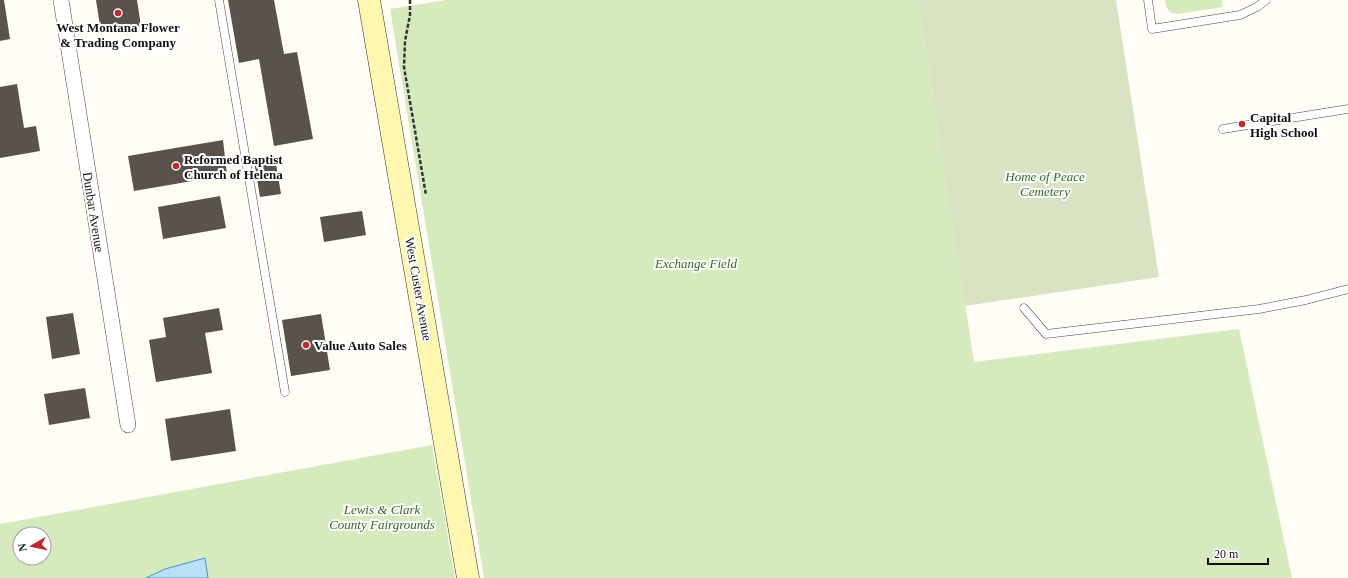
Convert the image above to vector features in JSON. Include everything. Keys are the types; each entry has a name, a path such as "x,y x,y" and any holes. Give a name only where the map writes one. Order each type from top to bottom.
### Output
{"main road":[{"name":"West Custer Avenue","path":"369,0 468,578"}],"street":[{"name":"Dunbar Avenue","path":"61,0 128,425"}],"lane":[{"path":"219,0 285,392"},
{"path":"1148,0 1152,28 1240,15 1257,7 1266,0"},
{"path":"1223,129 1348,109"},
{"path":"1024,308 1046,334 1259,309 1306,300 1348,289"}],"path":[{"path":"410,0 410,15 405,41 404,67 427,201"}],"green space":[{"name":"Exchange Field","path":"446,0 918,0 974,362 1239,329 1292,578 484,578 390,9"},
{"name":"Home of Peace Cemetery","path":"918,0 1116,0 1159,277 965,306"},
{"path":"1165,0 1222,0 1223,7 1178,14 1171,13 1166,7"},
{"name":"Lewis & Clark County Fairgrounds","path":"432,445 455,578 0,578 0,524"}],"water":[{"path":"205,558 208,578 146,578 165,569"}],"building":[{"path":"0,0 4,0 10,39 0,41"},
{"name":"West Montana Flower & Trading Company","path":"96,0 137,0 141,26 101,32"},
{"path":"228,0 274,0 284,54 297,52 313,139 274,146 259,59 239,63"},
{"path":"17,84 24,128 36,126 40,151 0,158 0,87"},
{"path":"223,140 227,175 134,191 128,156"},
{"path":"275,158 281,194 260,197 254,161"},
{"path":"220,196 226,228 163,239 158,207"},
{"path":"362,211 366,235 324,242 320,217"},
{"path":"219,308 223,330 205,333 212,373 156,382 149,340 166,337 163,318"},
{"path":"73,313 80,354 52,359 46,317"},
{"name":"Value Auto Sales","path":"321,314 330,370 291,376 282,320"},
{"path":"85,388 90,418 49,425 44,394"},
{"path":"230,409 236,451 171,461 165,419"}],"place":[{"name":"West Montana Flower & Trading Company","path":"118,13"},
{"name":"Capital High School","path":"1242,124"},
{"name":"Reformed Baptist Church of Helena","path":"176,166"},
{"name":"Value Auto Sales","path":"306,345"}]}
